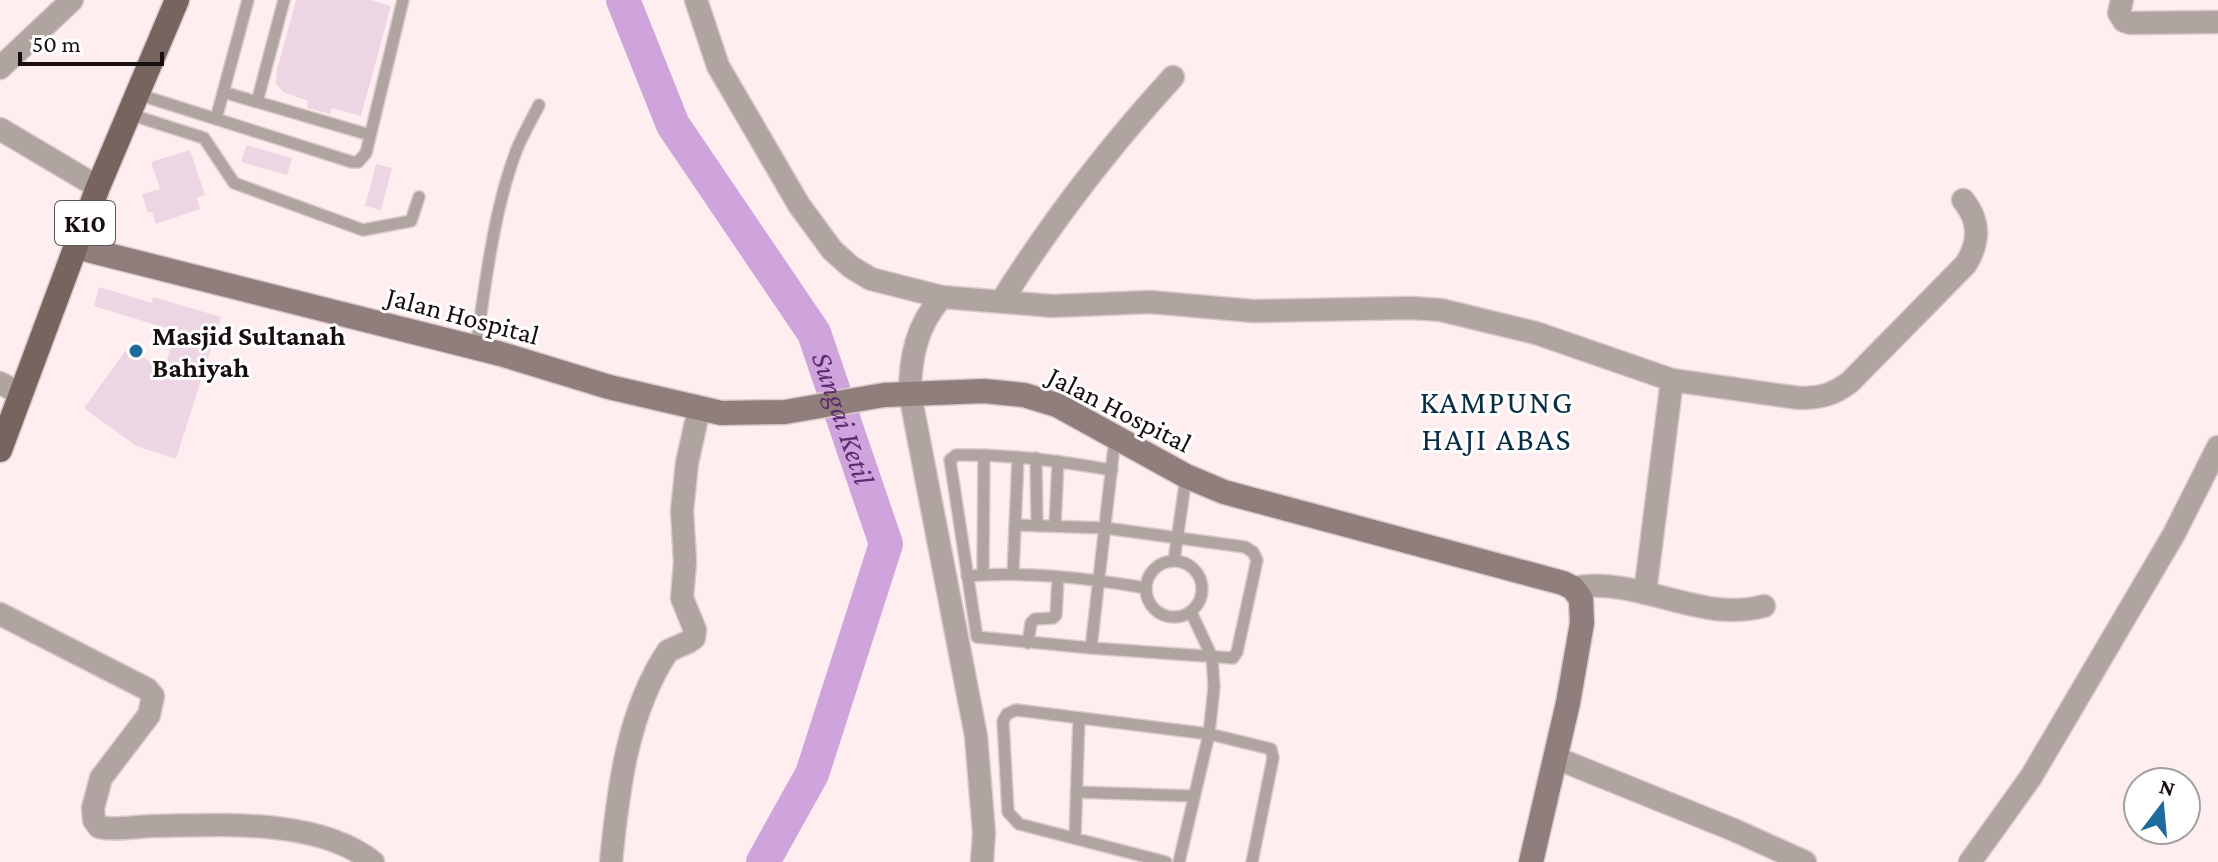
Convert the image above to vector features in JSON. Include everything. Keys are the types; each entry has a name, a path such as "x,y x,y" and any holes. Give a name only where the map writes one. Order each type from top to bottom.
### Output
{"main road":[{"name":"K10","path":"0,450 10,388 76,247 177,0"},
{"name":"Jalan Hospital","path":"76,247 476,348 609,387 699,409 734,414 785,412 884,395 984,391 1024,395 1057,405 1186,476 1224,492 1550,579 1573,588"},
{"path":"1531,862 1556,758 1582,623 1581,599 1573,588"}],"street":[{"path":"0,68 72,0"},
{"path":"696,0 725,78 799,205 832,250 871,279 942,297 1053,306 1150,302 1253,311 1441,310 1536,333 1672,380 1817,398 1839,390 1966,264 1975,245 1976,228 1975,219 1963,200"},
{"path":"2122,0 2119,13 2124,21 2130,23 2218,22"},
{"path":"1001,302 1037,245 1088,176 1173,77"},
{"path":"0,129 98,187"},
{"path":"942,297 930,310 920,329 911,360 910,394 976,736 984,833 982,862"},
{"path":"1645,593 1672,380"},
{"path":"611,862 622,773 630,739 660,662 668,651 694,638 695,630 682,598 685,562 682,511 687,463 699,409"},
{"path":"1970,862 2031,777 2174,534 2218,447"},
{"path":"1573,588 1600,585 1715,610 1747,610 1764,606"},
{"path":"0,614 147,689 153,696 149,715 101,778 93,808 94,820 99,827 239,824 279,828 350,847 373,862"},
{"path":"1556,758 1805,862"}],"lane":[{"path":"216,119 248,0"},
{"path":"257,102 284,0"},
{"path":"133,104 216,119 352,162 362,159 403,0"},
{"path":"223,92 370,135"},
{"path":"133,104 204,138 234,183 363,230 411,221 419,197"},
{"path":"476,348 489,262 506,191 517,149 539,105"},
{"path":"1091,648 1115,437"},
{"path":"1016,525 1105,528 1179,536 1245,547 1253,552 1257,560 1237,652 1228,659 977,637 950,460 956,455 1036,458 1112,470"},
{"path":"983,575 984,455"},
{"path":"1013,574 1018,457"},
{"path":"1036,458 1037,526"},
{"path":"1055,526 1058,461"},
{"path":"1174,561 1186,476"},
{"path":"1174,561 1186,563 1196,570 1203,592 1199,604 1191,612 1180,617 1167,617 1155,611 1148,600 1146,588 1154,569 1174,561"},
{"path":"967,576 1013,574 1058,577 1146,588"},
{"path":"1028,643 1031,623 1035,619 1056,615 1058,577"},
{"path":"1179,862 1209,734 1214,687 1212,657 1191,612"},
{"path":"1166,862 1019,824 1011,819 1008,812 1003,721 1007,714 1016,710 1209,734 1266,747 1273,752 1252,862"},
{"path":"1075,838 1079,718"},
{"path":"1076,792 1193,796"}],"building":[{"path":"296,0 371,0 391,6 361,116 332,108 330,114 307,108 308,101 283,92 276,83"},
{"path":"246,145 292,158 287,175 241,162"},
{"path":"190,150 205,195 197,198 200,209 156,224 152,212 148,213 142,194 160,189 151,162"},
{"path":"376,164 392,168 381,210 365,206"},
{"path":"99,287 152,303 153,297 221,317 176,459 136,446 84,408 129,346 163,372 176,331 94,306"}],"waterway":[{"name":"Sungai Ketil","path":"623,0 673,125 814,333 886,544 812,774 763,862"}],"place":[{"name":"Masjid Sultanah Bahiyah","path":"136,351"}],"district":[{"name":"KAMPUNG HAJI ABAS","path":"1497,420"}]}
